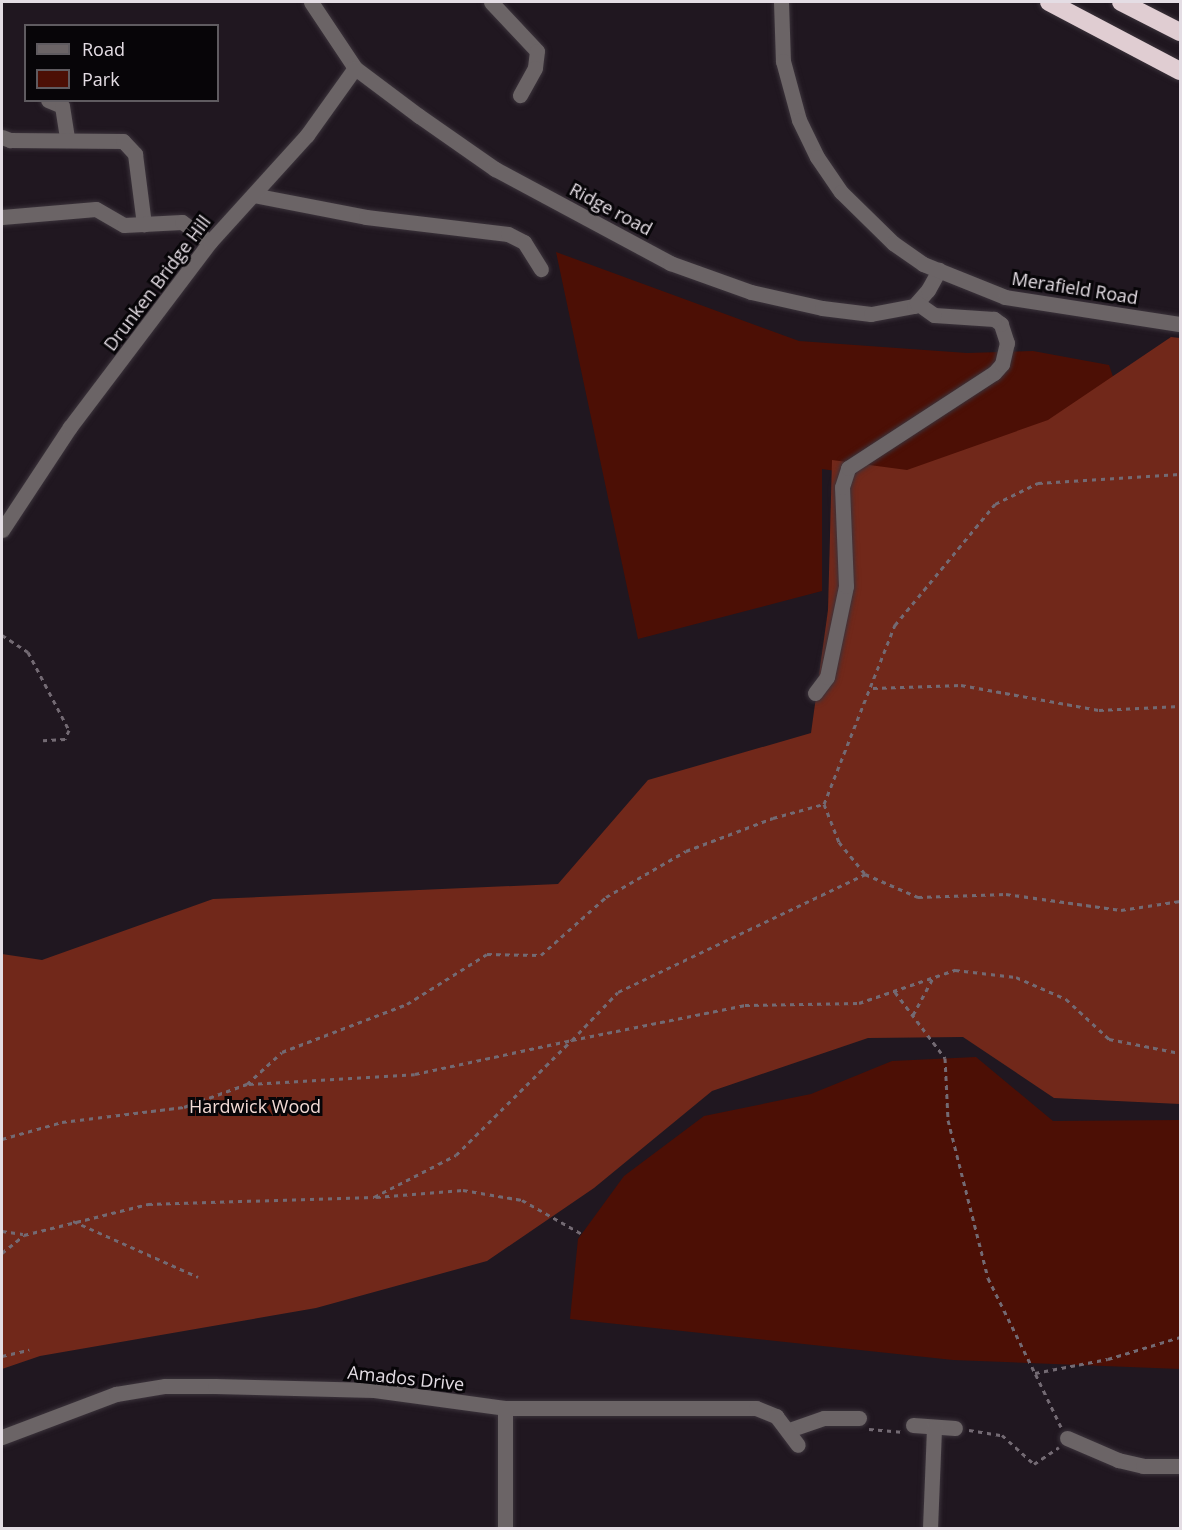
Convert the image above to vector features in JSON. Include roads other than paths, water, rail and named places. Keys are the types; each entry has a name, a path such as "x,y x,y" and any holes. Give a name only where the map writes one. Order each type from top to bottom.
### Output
{"highway":[{"path":"1049,2 1180,71"},
{"path":"1121,2 1180,32"}],"street":[{"name":"Ridge road","path":"311,2 355,68 495,169 670,263 751,292 822,308 886,313 917,303"},
{"path":"491,2 537,51 535,68 520,95"},
{"name":"Merafield Road","path":"781,2 782,53 789,90 817,157 867,220 893,243 939,270 1005,297 1042,305 1180,324"},
{"name":"Drunken Bridge Hill","path":"2,530 70,427 210,242 307,135 355,68"},
{"path":"53,102 62,106 67,139"},
{"path":"2,137 114,139 130,146 137,163 144,224"},
{"path":"253,195 366,217 508,234 524,242 541,269"},
{"path":"2,218 96,209 124,225 182,222 210,242"},
{"path":"815,693 827,677 846,586 842,487 848,468 994,373 1002,364 1007,343 1001,324 994,319 934,315 917,303 939,270"},
{"name":"Amados Drive","path":"2,1437 116,1394 165,1386 374,1390 505,1407 756,1408 776,1416 789,1430 798,1445"},
{"path":"505,1407 505,1528"},
{"path":"789,1430 824,1418 859,1418"},
{"path":"913,1425 955,1428"},
{"path":"930,1528 934,1426"},
{"path":"1067,1438 1118,1460 1143,1466 1180,1466"}],"park label":[{"name":"Hardwick Wood","path":"255,1106"}]}
